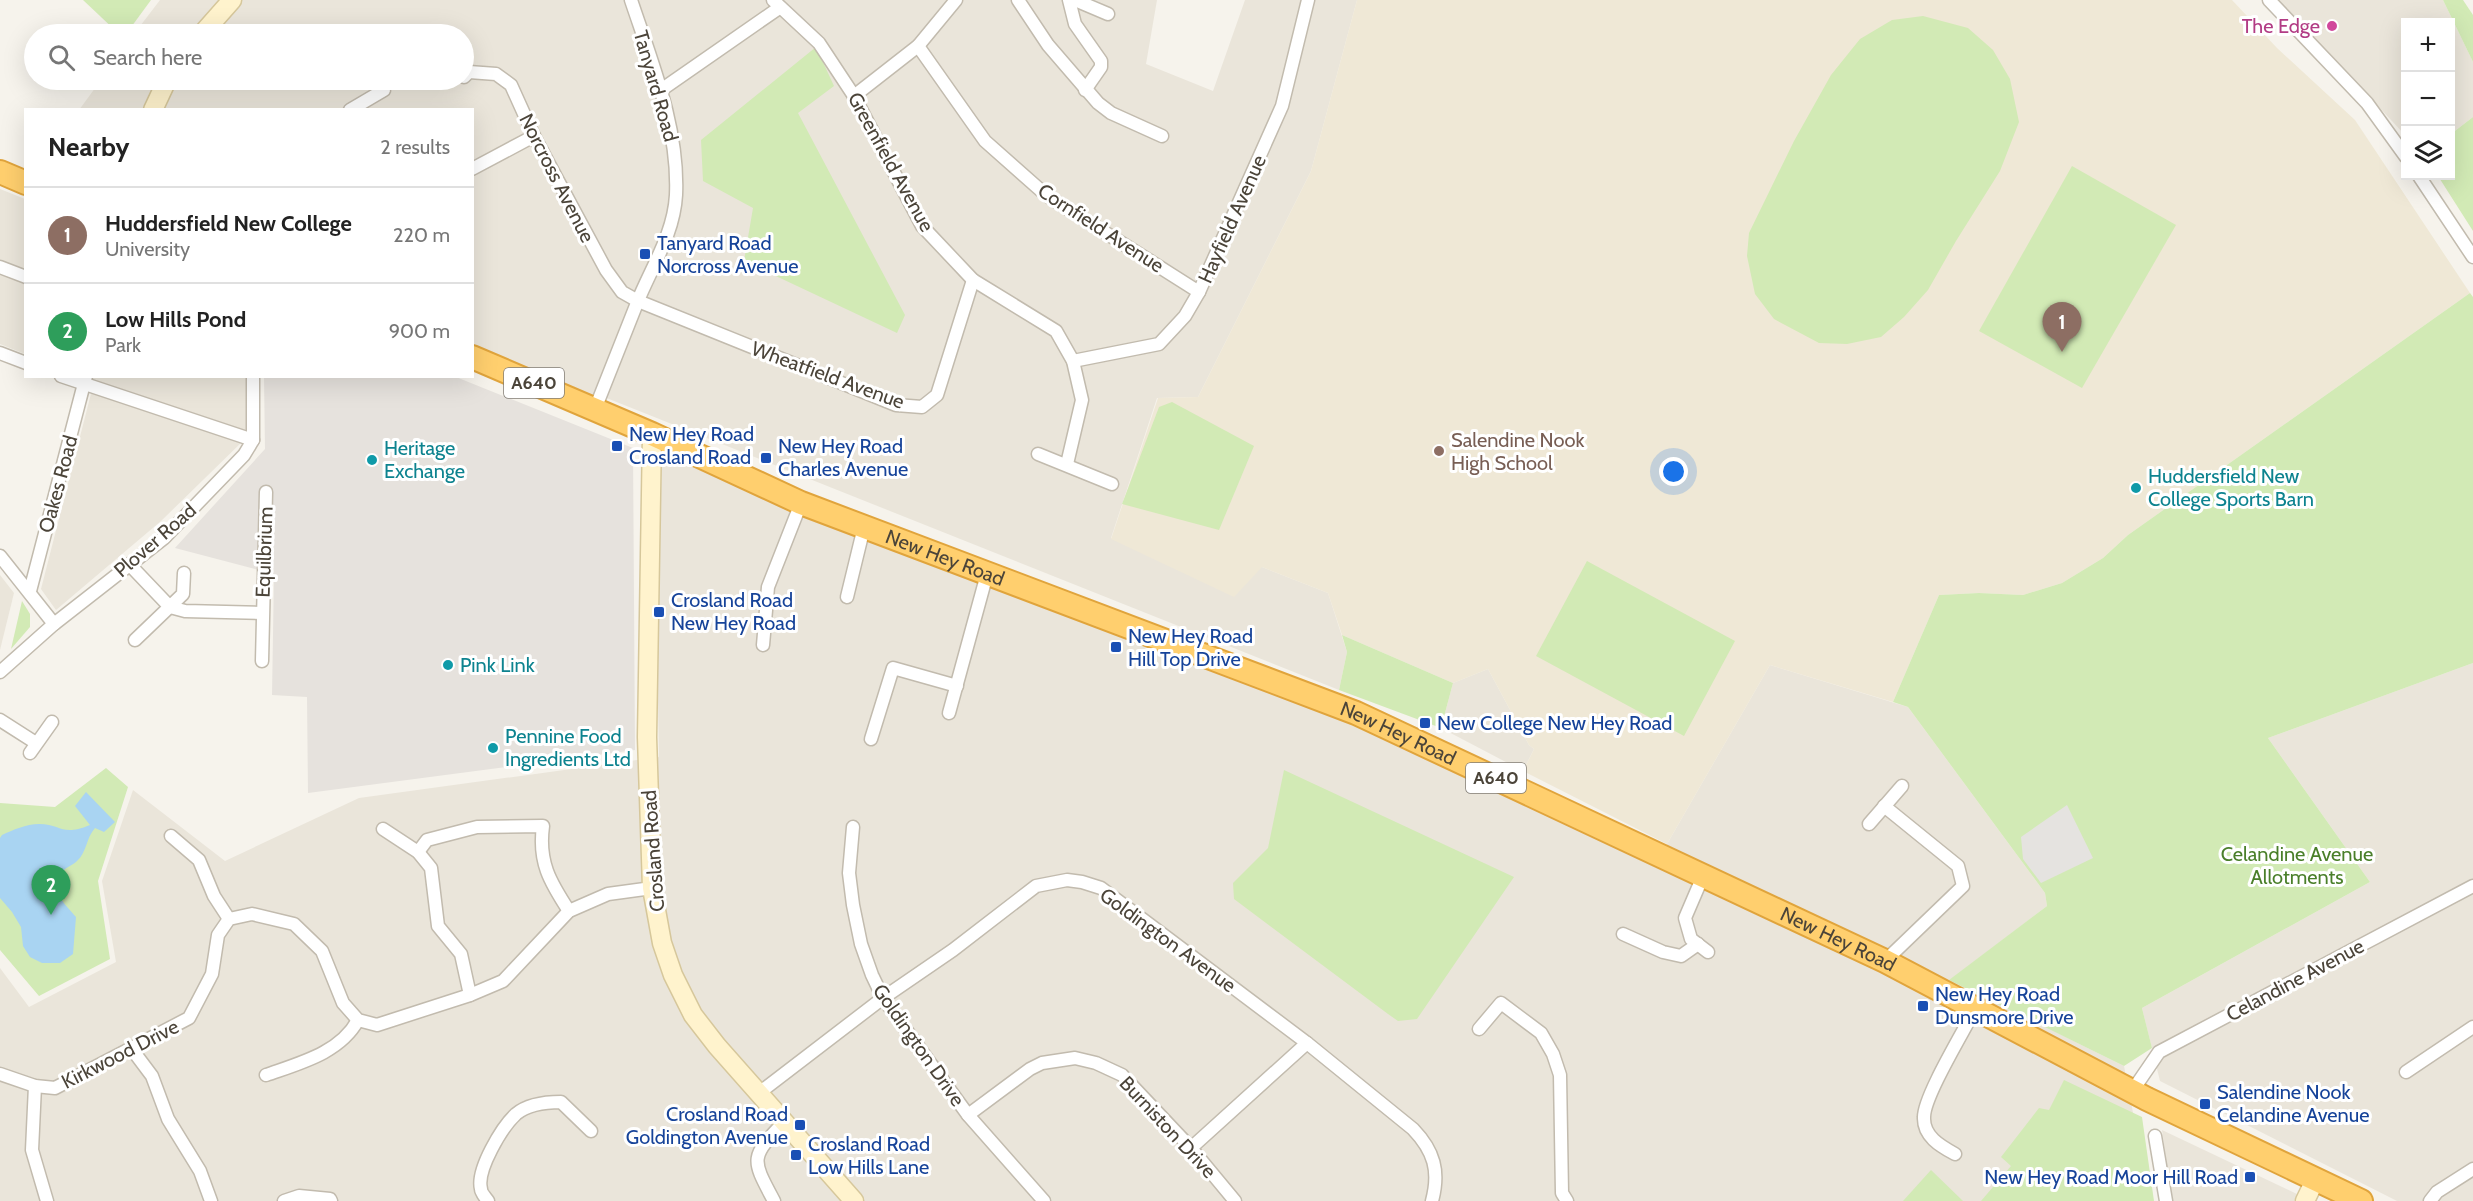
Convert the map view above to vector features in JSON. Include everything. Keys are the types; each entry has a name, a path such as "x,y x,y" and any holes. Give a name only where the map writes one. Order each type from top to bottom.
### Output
{"highway":[{"path":"0,172 24,182"},
{"name":"New Hey Road","path":"474,358 652,434 801,503 1356,713 1885,961 2133,1090 2361,1201"}],"street":[{"path":"211,24 232,0"},
{"name":"Tanyard Road","path":"595,410 638,301 667,237 676,197 674,149 661,90 631,0"},
{"path":"854,96 918,46 956,0"},
{"path":"1018,0 1048,45 1084,90 1111,113 1162,136"},
{"path":"1069,0 1075,24 1101,61 1101,67 1084,90"},
{"path":"1076,0 1108,14"},
{"name":"Hayfield Avenue","path":"1073,361 1160,344 1185,316 1199,292 1282,106 1308,0"},
{"path":"2269,0 2367,103 2401,150"},
{"path":"661,90 776,4"},
{"name":"Greenfield Avenue","path":"776,4 819,44 854,96 922,226 973,280 1056,331 1073,361 1082,400 1067,464"},
{"name":"Cornfield Avenue","path":"918,46 985,141 1037,187 1199,292"},
{"name":"Norcross Avenue","path":"474,75 496,74 511,86 534,136 606,270 622,292 638,301"},
{"path":"154,108 162,90"},
{"path":"354,108 384,90"},
{"path":"474,168 534,136"},
{"path":"2422,180 2473,257"},
{"path":"0,267 24,276"},
{"name":"Wheatfield Avenue","path":"638,301 896,405 922,407 937,395 973,280"},
{"path":"0,353 24,362"},
{"path":"70,378 85,381 253,440 253,378"},
{"name":"Oakes Road","path":"30,591 85,381"},
{"name":"Crosland Road","path":"652,434 647,737 652,888 662,943 673,975 688,1005 717,1046 854,1201"},
{"name":"Plover Road","path":"0,672 54,624 164,537 244,455 253,440"},
{"path":"1038,454 1112,484"},
{"name":"Equilbrium","path":"262,661 266,492"},
{"path":"763,645 768,587 801,503"},
{"path":"847,597 864,527"},
{"path":"0,556 54,624"},
{"path":"129,564 170,607"},
{"path":"135,640 183,594 184,573"},
{"path":"949,713 987,574"},
{"name":"Equilbrium","path":"170,607 185,611 262,613"},
{"path":"871,739 893,668 957,686"},
{"path":"0,720 33,748 52,722"},
{"path":"1869,824 1902,786"},
{"path":"1884,806 1958,866 1963,886 1885,961"},
{"path":"418,852 427,840 477,827 543,826 541,845 550,882 569,911"},
{"name":"Goldington Drive","path":"853,827 849,873 856,926 872,975 884,998 968,1115 1044,1201"},
{"path":"383,829 418,852 430,868 438,926 461,954 470,994"},
{"path":"171,836 199,860 214,896 228,919 252,914 294,924 322,951 343,1003 358,1020 377,1025 503,981 569,911 608,894 652,888"},
{"path":"1703,876 1685,918 1691,939 1708,952"},
{"name":"Goldington Avenue","path":"759,1093 1036,886 1067,880 1082,882 1101,888 1307,1043 1413,1129 1427,1144 1434,1162 1436,1185 1432,1201"},
{"name":"Celandine Avenue","path":"2133,1090 2159,1052 2473,886"},
{"name":"Kirkwood Drive","path":"0,1074 35,1086 55,1088 189,1018 212,974 218,935 228,919"},
{"path":"1623,934 1663,952 1681,956 1698,944"},
{"path":"1479,1029 1501,1003 1541,1033 1553,1054 1560,1075 1562,1193 1566,1201"},
{"path":"1955,1154 1936,1144 1923,1119 1928,1100 1975,1009"},
{"path":"266,1075 313,1059 350,1035 358,1020"},
{"path":"2406,1072 2473,1028"},
{"path":"1191,1148 1307,1043"},
{"path":"131,1048 152,1076 168,1119 200,1171 211,1201"},
{"name":"Burniston Drive","path":"968,1115 1030,1069 1056,1060 1075,1058 1096,1063 1122,1075 1191,1148 1235,1201"},
{"path":"35,1086 32,1150 47,1201"},
{"path":"488,1201 480,1189 482,1170 489,1151 516,1114 543,1102 561,1102 591,1131"},
{"path":"774,1201 757,1170 757,1158 762,1146 784,1122"},
{"path":"2155,1136 2166,1201"},
{"path":"2430,1201 2437,1192 2473,1169"},
{"path":"2305,1201 2316,1178"},
{"path":"284,1201 299,1196 330,1199 331,1201"}],"shaded area":[{"path":"160,0 1157,0 1146,64 1213,91 1245,0 1357,0 1311,171 1198,397 1157,398 1111,538 1262,567 1328,593 1347,652 1339,690 594,393 591,400 474,353 474,108 80,108 94,90 474,90 474,24 142,24"},
{"path":"1357,0 2232,0 2277,48 2355,120 2470,293 2128,535 2103,558 2062,583 2023,595 1979,593 1939,595 1893,702 1770,665 1667,844 1523,771 1534,749 1529,745 1488,669 1453,683 1342,635 1328,593 1262,567 1234,597 1111,539 1158,398 1198,397 1311,171"},
{"path":"2279,0 2443,0 2452,18 2401,18 2401,131"},
{"path":"2455,25 2473,62 2473,117 2455,131"},
{"path":"0,189 24,199 24,354 0,344"},
{"path":"84,378 247,378 246,438 161,521 56,610 41,589 94,382"},
{"path":"264,378 458,378 633,448 635,750 308,793 307,697 272,695 274,574 175,548 265,449"},
{"path":"660,452 878,543 1354,720 1657,868 1667,844 1770,665 1908,707 2045,893 2047,906 1950,980 2124,1066 2150,1201 0,1201 0,968 29,1007 116,962 102,881 133,790 225,861 359,798 659,757 656,594"},
{"path":"0,575 14,593 0,650"},
{"path":"2473,663 2473,1201 2397,1201 2160,1081 2142,1008 2370,882 2268,738"},
{"path":"1488,669 1529,745 1534,749 1523,771 1441,728 1453,683"},
{"path":"2067,805 2093,858 2041,883 2023,859 2021,837"},
{"path":"2162,1130 2297,1194 2294,1201 2172,1201"}],"green space":[{"path":"83,0 151,0 133,24 108,24"},
{"path":"2443,0 2463,0 2473,15 2473,62 2455,25 2455,18 2452,18"},
{"path":"1923,16 1968,28 1993,50 2010,79 2019,122 2000,171 1928,290 1904,317 1881,337 1847,344 1819,343 1774,319 1755,294 1747,256 1749,233 1794,141 1831,75 1860,39 1892,20"},
{"path":"816,47 834,86 798,113 905,315 897,333 744,261 753,208 703,181 701,140"},
{"path":"2473,117 2473,231 2441,180 2455,180 2455,131"},
{"path":"2072,166 2176,225 2082,388 1979,331"},
{"name":"Celandine Avenue Allotments","path":"2470,293 2473,297 2473,663 2268,738 2370,882 2142,1008 2152,1048 2124,1066 1949,980 2047,906 2045,893 1908,707 1893,702 1939,595 1979,593 2023,595 2062,583 2103,558 2128,535"},
{"path":"1172,402 1254,446 1219,530 1122,504 1159,407"},
{"path":"1587,561 1735,641 1684,736 1536,656"},
{"path":"22,601 30,614 30,627 11,649"},
{"path":"1342,635 1453,683 1441,728 1339,690 1347,652"},
{"path":"106,768 128,787 98,881 110,959 39,996 0,950 0,803 55,807"},
{"path":"1284,770 1514,877 1417,1019 1398,1021 1234,899 1233,883 1268,848"},
{"path":"2064,1080 2142,1117 2154,1201 1981,1201 2011,1166 2001,1157 2039,1108 2049,1110"},
{"path":"1931,1170 1963,1201 1903,1201"}],"water":[{"path":"86,792 115,822 104,832 95,828 80,857 58,878 57,891 76,917 73,954 60,963 42,963 30,957 23,946 21,927 0,898 0,838 15,829 34,824 67,830 90,825 75,806"}],"place":[{"name":"The Edge","path":"2332,26"},
{"name":"Tanyard Road Norcross Avenue","path":"645,254"},
{"name":"Huddersfield New College","path":"2062,352"},
{"name":"New Hey Road Crosland Road","path":"617,446"},
{"name":"Salendine Nook High School","path":"1439,451"},
{"name":"New Hey Road Charles Avenue","path":"766,458"},
{"name":"Heritage Exchange","path":"372,460"},
{"name":"Huddersfield New College Sports Barn","path":"2136,488"},
{"name":"Crosland Road New Hey Road","path":"659,612"},
{"name":"New Hey Road Hill Top Drive","path":"1116,647"},
{"name":"Pink Link","path":"448,665"},
{"name":"New College New Hey Road","path":"1425,723"},
{"name":"Pennine Food Ingredients Ltd","path":"493,748"},
{"name":"Low Hills Pond","path":"51,915"},
{"name":"New Hey Road Dunsmore Drive","path":"1923,1006"},
{"name":"Salendine Nook Celandine Avenue","path":"2205,1104"},
{"name":"Crosland Road Goldington Avenue","path":"800,1125"},
{"name":"Crosland Road Low Hills Lane","path":"796,1155"},
{"name":"New Hey Road Moor Hill Road","path":"2250,1177"}]}
